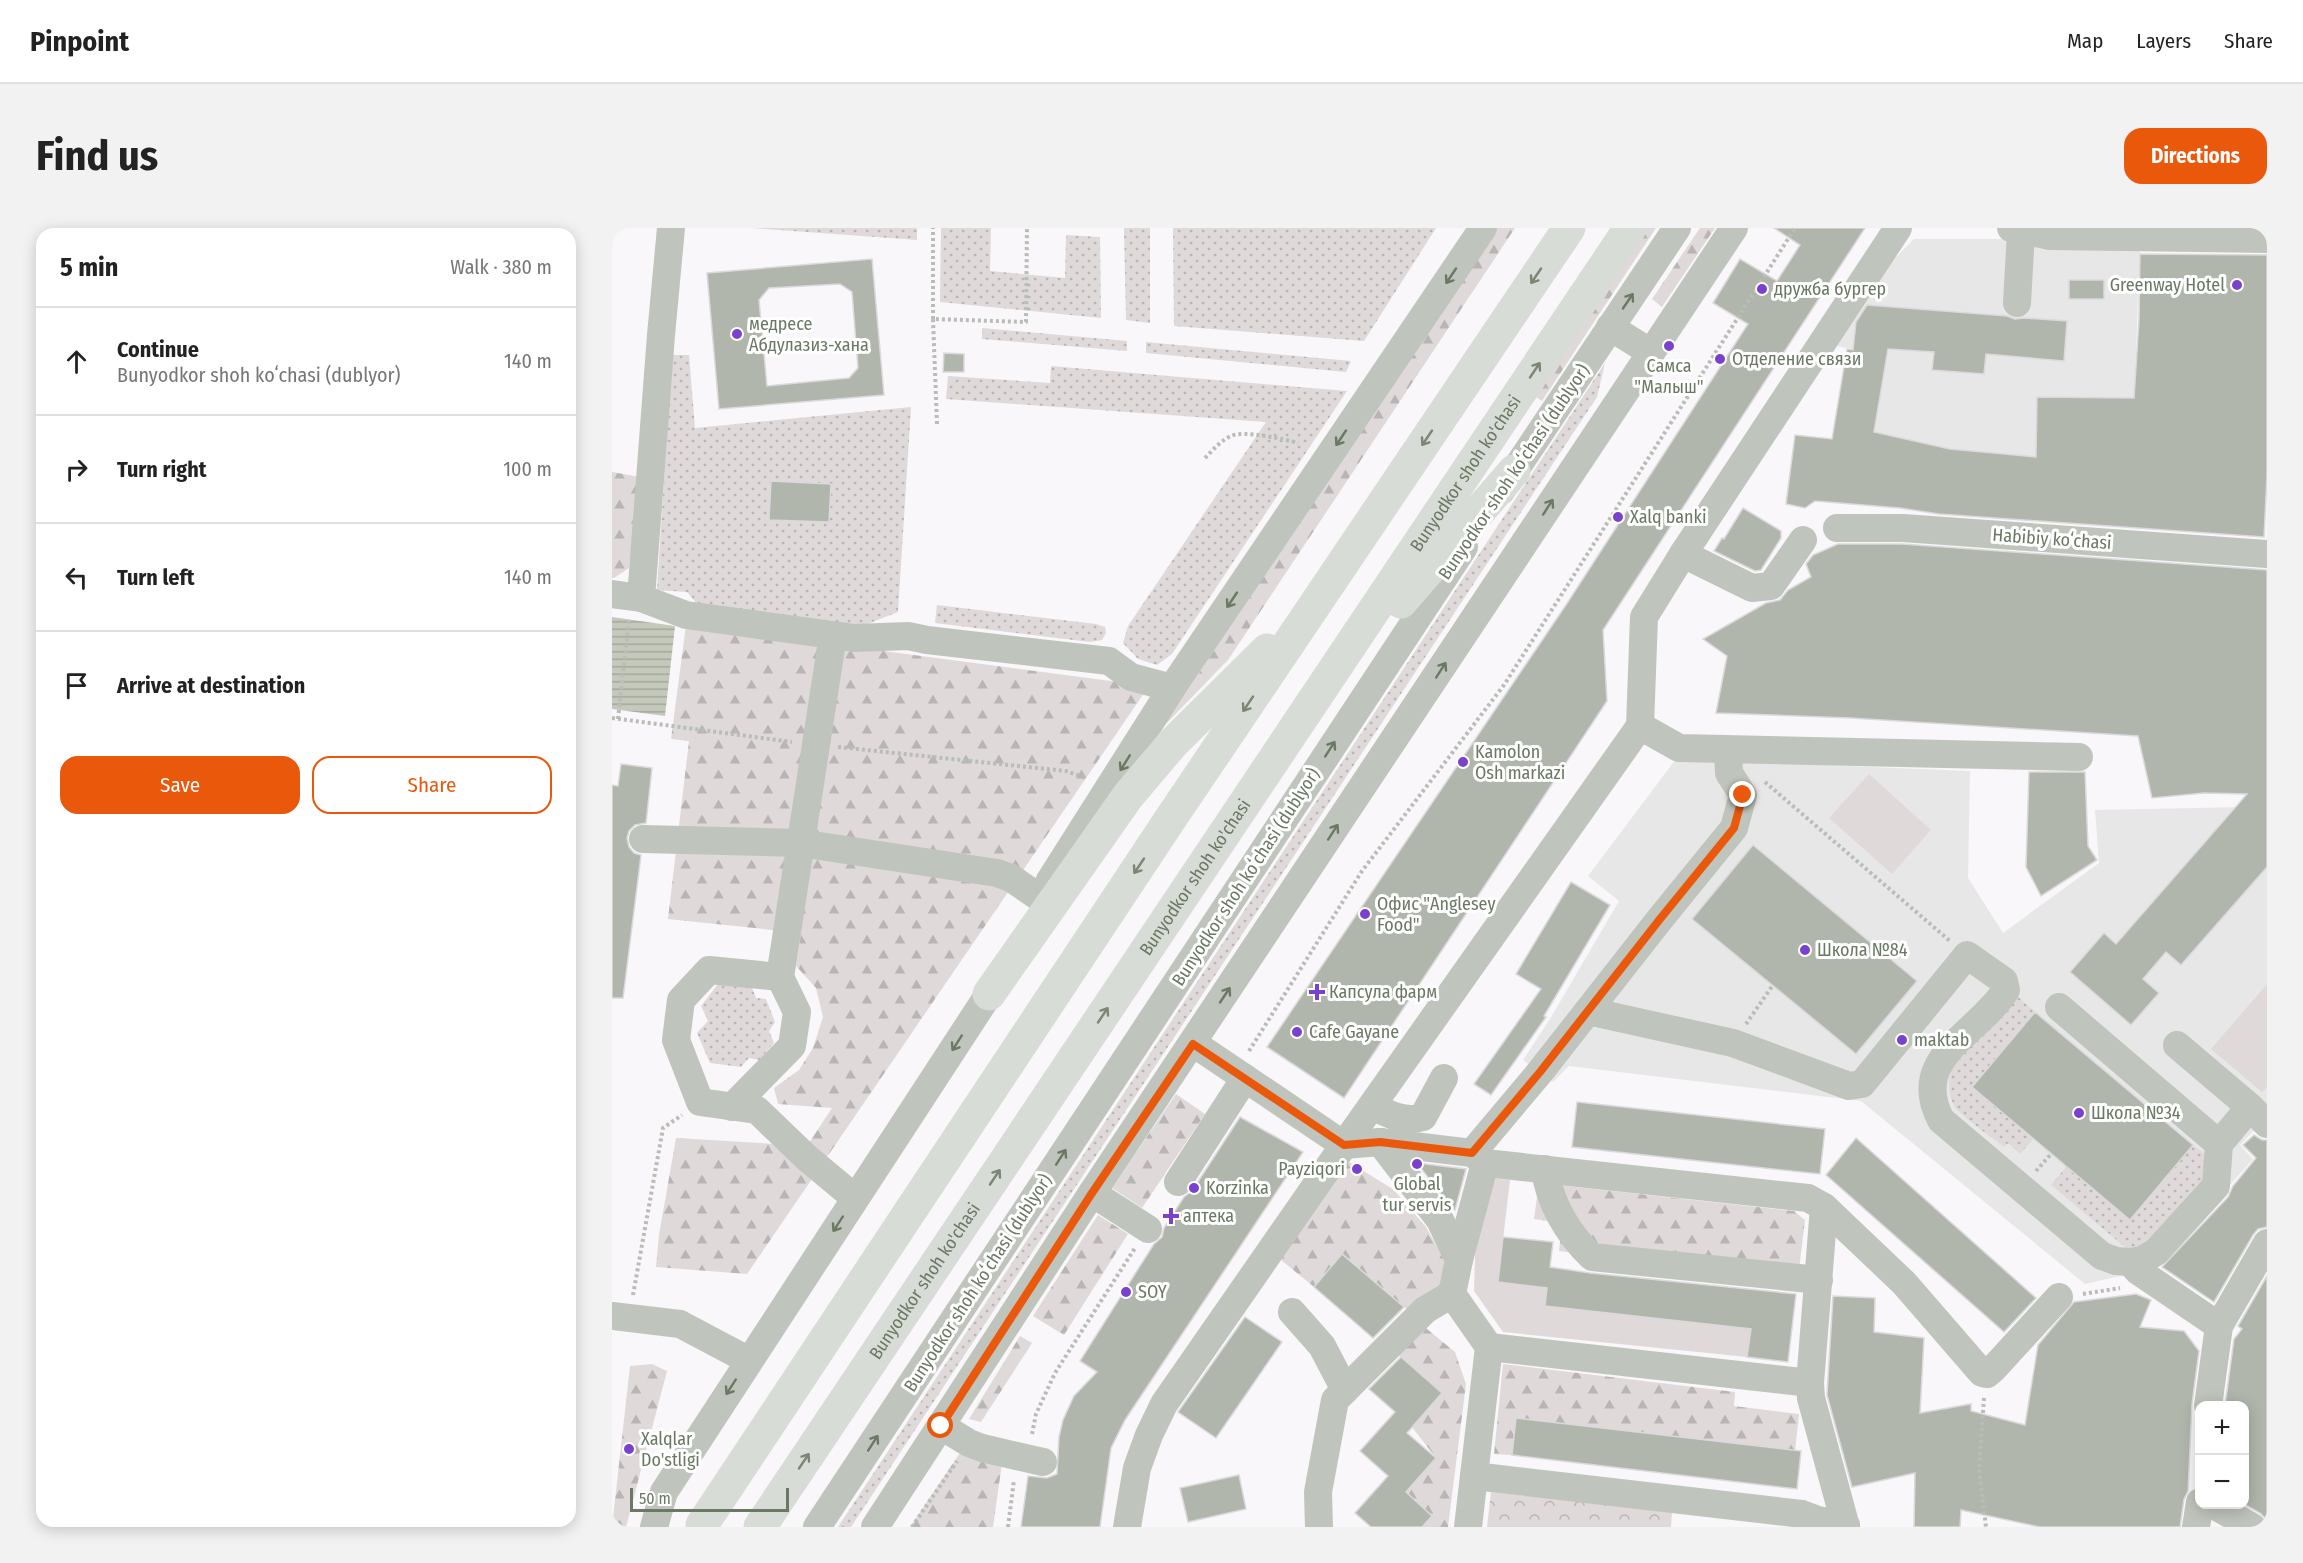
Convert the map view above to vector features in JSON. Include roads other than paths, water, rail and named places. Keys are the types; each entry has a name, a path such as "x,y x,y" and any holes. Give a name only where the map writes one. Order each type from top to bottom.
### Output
{"main road":[{"path":"702,1525 1316,603 1569,228"},
{"name":"Bunyodkor shoh ko'chasi","path":"760,1527 1630,228"},
{"path":"1274,760 1370,639 1514,471"},
{"path":"989,994 1143,778 1173,743 1316,603"}],"street":[{"path":"671,228 661,335 628,596 686,615 854,638 908,636 1109,661 1131,677 1172,688"},
{"path":"654,1527 664,1492 989,994 1040,898 1172,688 1483,228"},
{"name":"Bunyodkor shoh koʻchasi (dublyor)","path":"818,1527 1514,471 1677,228"},
{"path":"875,1527 1092,1193 1734,228"},
{"path":"1127,1527 1137,1467 1164,1404 1640,726 1644,617 1898,228"},
{"path":"2017,303 2016,230 2050,236 2267,239"},
{"path":"1610,327 1650,352"},
{"name":"Habibiy koʻchasi","path":"1837,528 1903,528 2267,554"},
{"path":"1683,554 1752,588 1771,586 1803,540"},
{"path":"732,1107 792,1046 797,1012 780,977 833,635"},
{"path":"1640,726 1679,748 1729,761 2079,757"},
{"path":"1468,1527 1489,1347 1452,1294 1479,1158 1588,1011 1734,828 1743,795 1729,761"},
{"path":"644,839 801,843 997,873 1011,878 1040,898"},
{"path":"1588,1011 1733,1043 1849,1086 1862,1084 1967,956 2004,981 2006,990 1939,1061 1933,1078 1932,1092 1941,1120 2102,1256 2116,1261 2130,1262 2142,1260 2157,1252 2216,1186 2219,1144 2259,1115 2177,1046"},
{"path":"780,977 709,970 681,1000 676,1040 700,1102 757,1110 807,1158 855,1198"},
{"path":"2059,1007 2219,1144"},
{"path":"1193,1044 1344,1145 1380,1142 1545,1169 1808,1198 1824,1207 1904,1283 1982,1373 1987,1374 2058,1297"},
{"path":"1178,1182 1240,1075"},
{"path":"1372,1106 1411,1121 1423,1117 1444,1078"},
{"path":"1380,1142 1440,1220 1459,1260"},
{"path":"1545,1169 1548,1190 1570,1234 1592,1257 1819,1280"},
{"path":"1092,1193 1148,1228"},
{"path":"1474,1476 1700,1515 1802,1514 1846,1526 1811,1398 1810,1383 1824,1207"},
{"path":"2209,1401 2219,1326 2267,1243"},
{"path":"2130,1262 2138,1271 2219,1326"},
{"path":"1319,1527 1318,1492 1335,1400 1425,1310 1452,1294"},
{"path":"1292,1312 1322,1346 1345,1390"},
{"path":"621,1317 680,1324 748,1360"},
{"path":"1489,1347 1810,1383"},
{"path":"941,1426 982,1448 1030,1459"},
{"path":"664,1492 662,1511 666,1527"},
{"path":"2196,1527 2198,1509"},
{"path":"2221,1509 2252,1527"}],"place":[{"name":"Greenway Hotel","path":"2237,285"},
{"name":"дружба бургер","path":"1762,289"},
{"name":"медресе Абдулазиз-хана","path":"737,334"},
{"name":"Самса \"Малыш\"","path":"1669,346"},
{"name":"Отделение связи","path":"1720,359"},
{"name":"Xalq banki","path":"1618,517"},
{"name":"Kamolon Osh markazi","path":"1463,762"},
{"name":"Офис \"Anglesey Food\"","path":"1365,914"},
{"name":"Школа №84","path":"1805,950"},
{"name":"Капсула фарм","path":"1317,992"},
{"name":"Cafe Gayane","path":"1297,1032"},
{"name":"maktab","path":"1902,1040"},
{"name":"Школа №34","path":"2079,1113"},
{"name":"Global tur servis","path":"1417,1164"},
{"name":"Payziqori","path":"1357,1169"},
{"name":"Korzinka","path":"1194,1188"},
{"name":"аптека","path":"1171,1216"},
{"name":"SOY","path":"1126,1292"},
{"name":"Xalqlar Do'stligi","path":"629,1449"}]}
